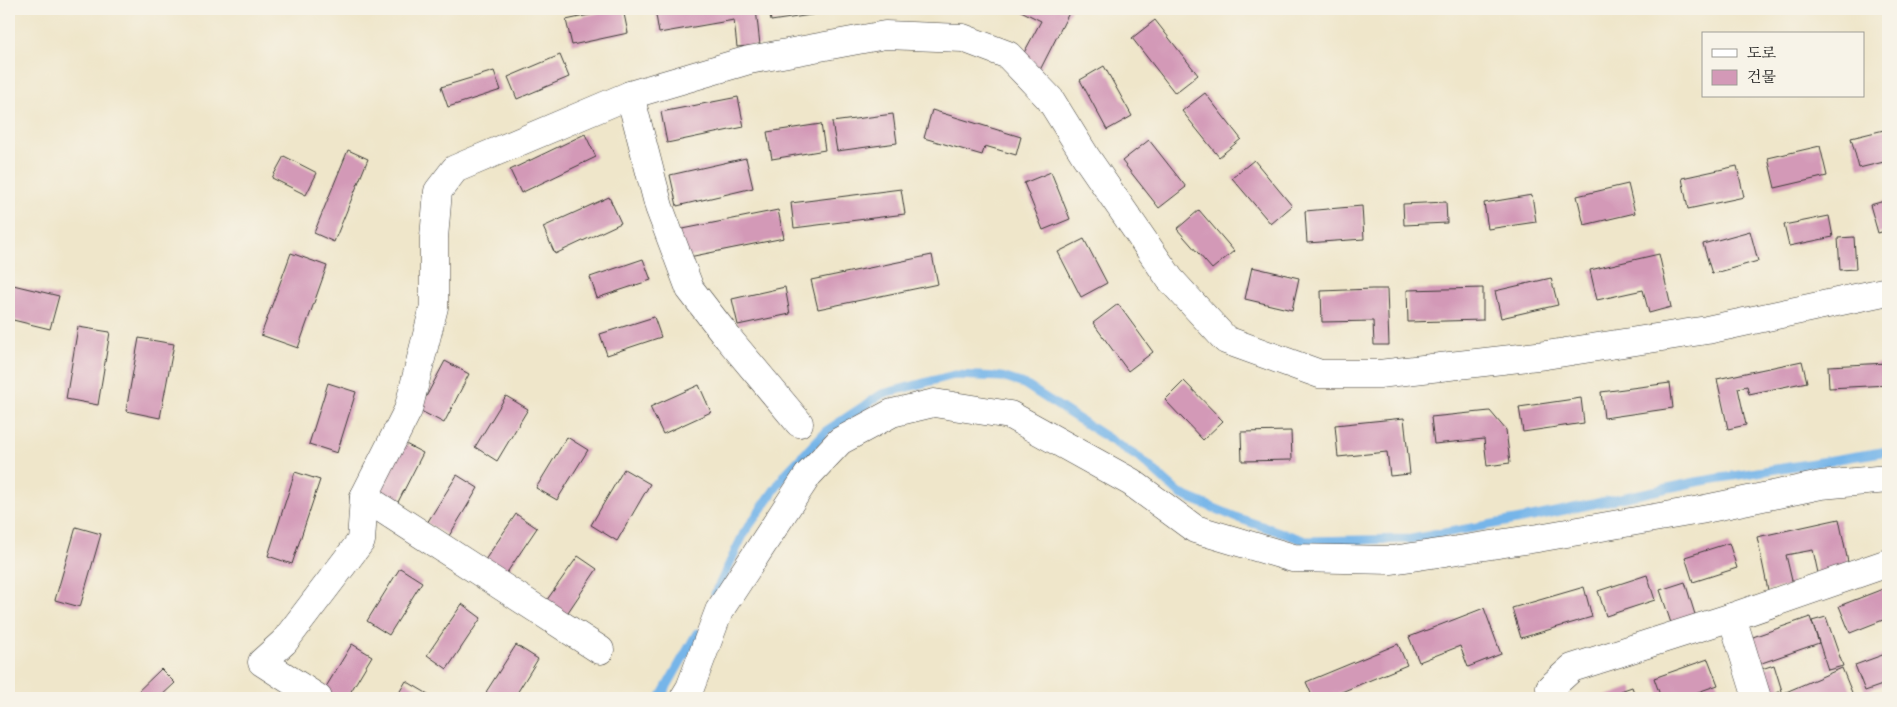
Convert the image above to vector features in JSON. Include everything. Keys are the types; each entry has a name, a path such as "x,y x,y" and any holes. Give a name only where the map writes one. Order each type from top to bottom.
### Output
{"street":[{"path":"318,698 262,662 284,642 361,541 364,497 408,410 434,307 434,238 438,191 456,169 630,95 749,60 885,34 963,38 1008,55 1050,99 1086,157 1170,279 1226,340 1320,374 1379,374 1546,355 1707,330 1888,291"},
{"path":"630,95 659,207 690,289 728,338 799,422"},
{"path":"684,698 690,688 719,611 808,474 840,441 892,413 934,404 1010,415 1131,482 1196,529 1293,558 1392,560 1538,538 1681,513 1821,484 1888,479"},
{"path":"364,497 600,650"},
{"path":"1552,698 1550,688 1572,668 1732,617 1888,563"},
{"path":"1732,617 1757,698"}],"building":[{"path":"623,9 628,33 572,45 566,20"},
{"path":"655,9 756,9 760,45 737,47 734,20 659,33"},
{"path":"769,9 823,9 824,13 771,21"},
{"path":"1017,9 1071,9 1039,72 1019,62 1041,21"},
{"path":"1155,20 1198,75 1175,93 1132,38"},
{"path":"560,55 569,77 517,99 508,77"},
{"path":"1104,66 1132,116 1107,130 1080,80"},
{"path":"494,71 501,90 448,107 441,87"},
{"path":"1205,93 1241,139 1219,157 1182,111"},
{"path":"738,97 744,127 667,143 661,112"},
{"path":"932,110 1021,137 1016,155 985,146 982,155 924,138"},
{"path":"893,114 897,143 837,151 832,122"},
{"path":"821,124 825,150 772,159 767,132"},
{"path":"1888,129 1888,161 1859,168 1851,138"},
{"path":"585,134 596,157 521,193 510,170"},
{"path":"1149,140 1186,187 1159,208 1122,161"},
{"path":"1820,146 1827,176 1775,188 1768,158"},
{"path":"348,150 368,159 334,242 314,233"},
{"path":"284,156 317,173 306,195 272,178"},
{"path":"746,158 753,188 677,206 670,175"},
{"path":"1254,160 1292,206 1271,224 1232,178"},
{"path":"1737,166 1744,197 1688,209 1682,178"},
{"path":"1051,172 1070,219 1043,230 1024,183"},
{"path":"1628,184 1635,213 1584,225 1577,196"},
{"path":"901,189 905,214 794,228 791,203"},
{"path":"1532,195 1536,222 1488,229 1484,203"},
{"path":"609,197 621,223 555,254 543,227"},
{"path":"1888,200 1888,230 1878,233 1870,205"},
{"path":"1446,202 1447,223 1404,225 1403,204"},
{"path":"1362,206 1364,239 1307,243 1305,211"},
{"path":"778,210 784,238 684,258 678,230"},
{"path":"1199,210 1234,251 1212,269 1177,229"},
{"path":"1829,216 1833,237 1789,246 1784,225"},
{"path":"1750,231 1758,261 1712,274 1703,244"},
{"path":"1854,237 1856,269 1840,270 1838,238"},
{"path":"1084,239 1107,283 1081,297 1058,252"},
{"path":"291,253 327,266 298,348 261,335"},
{"path":"1659,254 1671,307 1649,313 1643,290 1597,300 1590,270"},
{"path":"932,255 938,284 818,309 811,280"},
{"path":"643,259 651,280 597,298 590,277"},
{"path":"1252,267 1299,278 1292,310 1245,299"},
{"path":"1551,278 1558,305 1501,318 1495,291"},
{"path":"9,284 59,296 50,329 9,319"},
{"path":"785,287 790,314 738,325 732,299"},
{"path":"1483,288 1483,320 1408,322 1407,290"},
{"path":"1387,289 1389,345 1374,345 1373,321 1322,322 1321,291"},
{"path":"1118,304 1153,352 1128,371 1093,323"},
{"path":"654,317 661,337 607,355 600,334"},
{"path":"78,327 110,332 98,405 66,399"},
{"path":"139,338 174,344 160,418 126,411"},
{"path":"445,361 469,374 444,423 419,410"},
{"path":"1802,361 1807,382 1749,394 1747,386 1738,388 1746,425 1728,429 1717,379"},
{"path":"1888,363 1888,385 1829,388 1828,366"},
{"path":"1184,381 1223,421 1203,440 1165,400"},
{"path":"328,383 356,392 337,453 309,444"},
{"path":"1670,383 1673,408 1604,418 1601,392"},
{"path":"699,385 711,412 663,434 650,407"},
{"path":"506,396 528,409 497,461 475,447"},
{"path":"1581,398 1584,423 1523,432 1519,407"},
{"path":"1490,411 1506,430 1510,463 1487,466 1484,439 1434,444 1431,417"},
{"path":"1404,418 1410,474 1390,476 1387,452 1338,457 1335,425"},
{"path":"1291,431 1292,460 1242,461 1241,432"},
{"path":"567,437 588,450 557,500 536,488"},
{"path":"398,440 423,453 394,510 369,498"},
{"path":"624,469 650,484 617,541 591,525"},
{"path":"295,472 320,480 292,564 268,556"},
{"path":"457,475 478,488 449,536 427,523"},
{"path":"516,514 537,528 506,574 485,560"},
{"path":"1839,519 1849,567 1818,573 1813,550 1786,555 1793,585 1768,590 1757,537"},
{"path":"76,527 101,534 80,607 55,600"},
{"path":"1729,543 1737,568 1693,582 1685,557"},
{"path":"578,556 597,569 564,618 544,604"},
{"path":"400,568 422,582 389,635 367,621"},
{"path":"1647,575 1655,600 1606,616 1598,591"},
{"path":"1685,582 1697,621 1673,629 1660,590"},
{"path":"1584,587 1592,617 1521,638 1512,608"},
{"path":"1888,587 1888,618 1850,633 1839,606"},
{"path":"462,604 481,618 447,669 427,655"},
{"path":"1484,608 1501,654 1468,667 1460,646 1419,662 1409,637"},
{"path":"1810,617 1819,643 1759,664 1750,638"},
{"path":"1826,617 1843,666 1828,670 1812,621"},
{"path":"352,644 372,656 347,698 327,698 321,695"},
{"path":"1398,644 1407,665 1327,698 1313,698 1306,682"},
{"path":"516,645 538,659 514,698 496,698 486,692"},
{"path":"1888,653 1888,683 1865,691 1855,665"},
{"path":"1708,659 1718,685 1681,698 1661,698 1654,678"},
{"path":"1774,665 1782,691 1762,698 1752,672"},
{"path":"1842,668 1853,695 1845,698 1772,698"},
{"path":"161,669 175,683 159,698 131,698"},
{"path":"406,681 428,694 426,698 396,698"},
{"path":"1632,687 1636,698 1601,698"}],"waterway":[{"path":"715,594 744,533 787,472 826,431 882,394 954,375 1002,377 1024,384 1142,460 1180,494 1238,518 1306,541 1411,539 1532,517 1696,482 1888,451"},
{"path":"660,698 697,633"}]}
